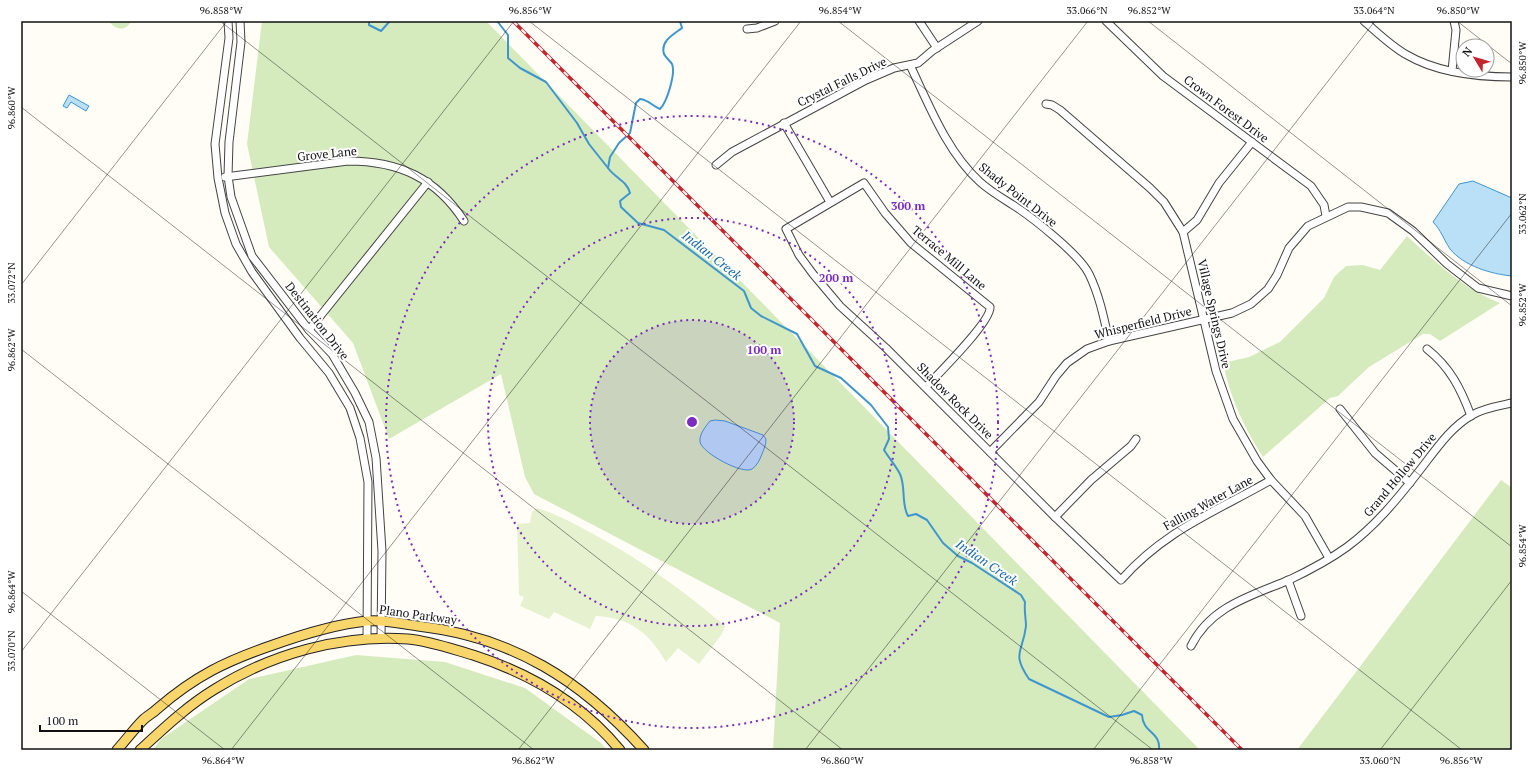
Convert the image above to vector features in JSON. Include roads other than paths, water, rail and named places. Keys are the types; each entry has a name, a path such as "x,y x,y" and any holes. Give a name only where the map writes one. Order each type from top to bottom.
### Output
{"main road":[{"name":"Plano Parkway","path":"117,750 144,719 170,697 202,674 222,664 294,637 367,621 381,621 446,629 487,640 559,674 599,704 619,722 644,750"},
{"path":"140,750 175,717 214,689 236,677 288,656 338,643 367,639 409,639 458,650 514,670 548,689 585,714 620,750"}],"street":[{"name":"Destination Drive","path":"228,21 229,38 215,144 218,178 225,213 236,244 256,278 328,373 350,408 360,438 368,482 367,639"},
{"name":"Destination Drive","path":"240,21 241,42 229,142 228,176 231,197 252,256 309,330 332,354 355,393 369,422 376,466 382,551 381,639"},
{"path":"747,29 757,28 775,21"},
{"path":"919,21 937,48"},
{"name":"Crystal Falls Drive","path":"716,165 729,154 784,123 884,72 894,68 910,66 918,63 937,48 978,21"},
{"name":"Crown Forest Drive","path":"1106,21 1163,76 1311,186 1324,205 1326,216"},
{"path":"1364,21 1406,55 1418,61 1452,71 1512,77"},
{"path":"1452,71 1456,30 1454,21"},
{"name":"Shady Point Drive","path":"910,66 932,111 950,142 971,173 981,183 1019,209 1061,243 1085,268 1100,302 1109,341"},
{"name":"Village Springs Drive","path":"1046,104 1052,105 1060,110 1150,188 1164,202 1183,232 1216,371 1233,419 1257,462 1271,480 1305,516 1329,558"},
{"path":"784,123 830,202"},
{"path":"1183,232 1197,220 1218,183 1252,142"},
{"name":"Grove Lane","path":"218,178 348,161 368,161 407,171 428,182 454,205 464,221"},
{"path":"309,330 428,182"},
{"name":"Terrace Mill Lane","path":"830,202 864,183 902,233 928,258 990,307 990,311 961,350 926,387"},
{"name":"Shadow Rock Drive","path":"830,202 786,229 799,255 824,288 858,323 926,387 1055,517 1121,580"},
{"name":"Whisperfield Drive","path":"990,452 1039,402 1067,362 1087,349 1109,341 1232,313 1259,298 1273,282 1289,248 1308,226 1326,216 1348,207 1361,207 1388,213 1413,231 1447,264 1478,288 1512,296"},
{"path":"1427,349 1440,359 1452,374 1460,387 1471,416"},
{"name":"Grand Hollow Drive","path":"1191,646 1204,626 1234,602 1288,580 1329,558 1370,529 1410,483 1451,430 1471,416 1495,406 1512,403"},
{"path":"1340,409 1375,453 1410,483"},
{"path":"1055,517 1091,480 1131,446 1136,439"},
{"name":"Falling Water Lane","path":"1121,580 1138,561 1165,539 1199,518 1244,496 1271,480"},
{"path":"1288,580 1301,616"}],"water":[{"path":"69,95 89,106 86,111 71,102 67,108 63,106"},
{"path":"1473,181 1512,198 1512,276 1487,271 1463,260 1450,249 1433,222 1459,184"},
{"path":"710,421 725,421 763,435 766,439 765,445 754,468 747,470 732,466 715,457 702,447 700,439 702,433"}],"waterway":[{"path":"369,21 369,25 381,31 390,21"},
{"path":"497,21 508,35 508,58 520,68 546,82 577,123 589,144 608,168"},
{"name":"Indian Creek","path":"680,21 682,28 668,38 663,49 664,54 672,64 673,68 672,80 663,105 660,109 640,99 636,103 630,133 619,143 610,157 608,168 624,182 630,193 620,201 621,207 638,223 664,230 744,291 751,308 761,316 797,334 815,366 841,378 871,405 888,427 889,439 884,450 897,468 902,479 905,506 908,516 916,514 927,520 943,543 958,556 972,563 1021,595 1025,602 1026,626 1019,658 1029,679 1109,717 1134,711 1142,715 1145,726 1157,739 1159,750"}],"railway":[{"path":"513,21 1242,750"}]}
